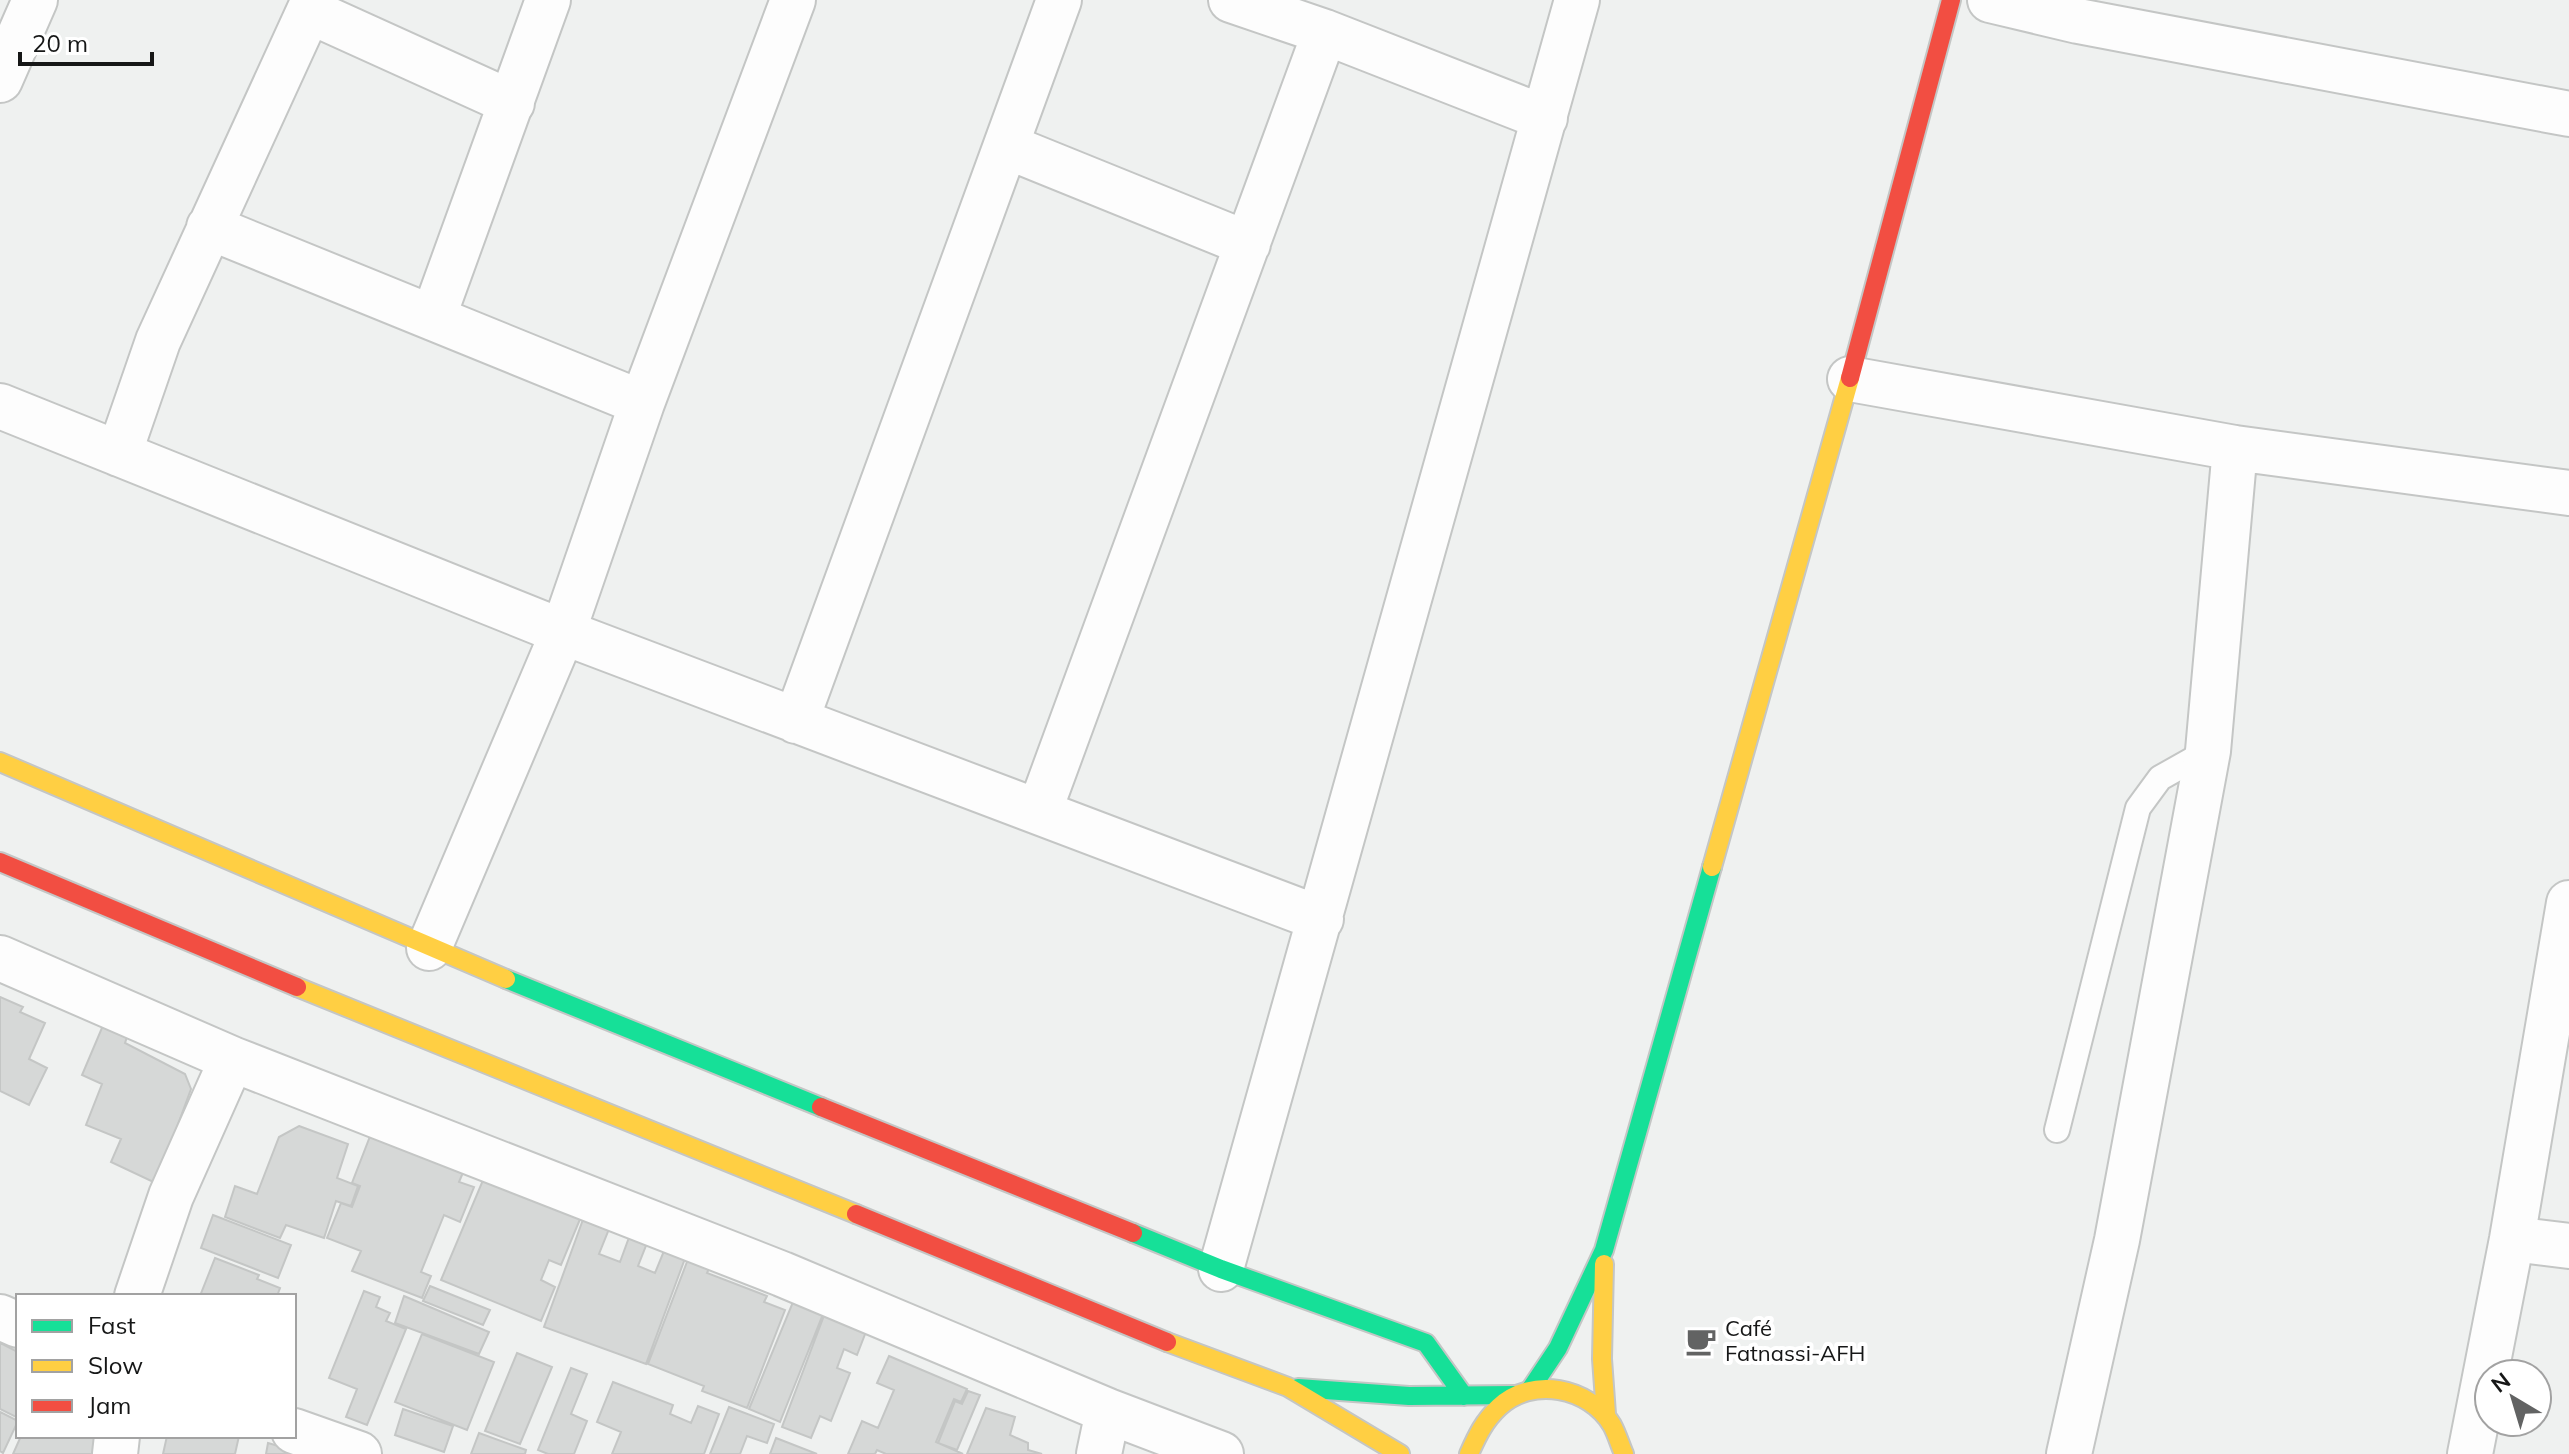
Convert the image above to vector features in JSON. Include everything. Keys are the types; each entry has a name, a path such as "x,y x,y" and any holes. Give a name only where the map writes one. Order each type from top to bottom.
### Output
{"street":[{"path":"0,80 35,0"},
{"path":"433,318 548,0"},
{"path":"429,948 563,632 642,403 793,0"},
{"path":"796,721 1059,0"},
{"path":"1231,0 1325,32 1545,118"},
{"path":"1221,1269 1577,0"},
{"path":"1469,1454 1478,1429 1493,1409 1522,1393 1558,1348 1604,1250 1850,379 1951,0"},
{"path":"1990,0 2078,21 2569,114"},
{"path":"119,454 158,341 311,6 512,103"},
{"path":"1039,812 1325,32"},
{"path":"1006,146 1248,244"},
{"path":"209,227 642,403"},
{"path":"1850,379 2235,448 2569,493"},
{"path":"0,406 563,632 1321,919"},
{"path":"2069,1454 2117,1240 2208,751 2235,448"},
{"path":"0,762 429,948 1221,1269 1426,1343 1464,1396"},
{"path":"0,862 178,939 1146,1334 1288,1387 1400,1454"},
{"path":"2470,1454 2512,1239 2569,903"},
{"path":"0,958 232,1059 782,1274 1108,1411 1221,1454"},
{"path":"138,1294 171,1196 232,1059"},
{"path":"2512,1239 2569,1246"},
{"path":"1604,1250 1602,1359 1611,1422 1624,1454"},
{"path":"1288,1387 1409,1396 1464,1396 1563,1389 1587,1398 1642,1446"},
{"path":"1099,1454 1108,1411"},
{"path":"296,1432 359,1454"}],"lane":[{"path":"2057,1130 2138,808 2160,778 2208,751"}],"building":[{"path":"0,997 23,1007 20,1012 45,1023 29,1059 47,1068 29,1105 0,1091"},
{"path":"107,1016 131,1025 125,1043 185,1074 191,1089 166,1157 181,1195 111,1162 121,1139 86,1125 102,1084 82,1075"},
{"path":"299,1126 348,1144 337,1178 358,1186 351,1206 336,1201 324,1238 286,1225 280,1238 225,1217 235,1186 257,1194 279,1137"},
{"path":"374,1126 467,1163 459,1182 474,1187 460,1222 444,1215 421,1272 431,1276 422,1298 352,1271 361,1251 327,1238 341,1203 352,1207 360,1186 352,1183"},
{"path":"486,1173 583,1212 561,1265 549,1260 541,1280 555,1287 541,1321 441,1280"},
{"path":"585,1214 611,1224 599,1254 620,1262 631,1232 649,1238 638,1266 655,1273 666,1246 687,1253 646,1364 544,1327"},
{"path":"213,1215 291,1245 278,1278 201,1248"},
{"path":"690,1254 712,1262 707,1273 767,1296 764,1302 785,1310 747,1408 702,1391 704,1386 648,1364"},
{"path":"215,1258 259,1275 257,1279 280,1288 278,1294 201,1294"},
{"path":"430,1286 490,1310 483,1325 423,1301"},
{"path":"364,1291 380,1297 376,1307 390,1313 386,1321 406,1329 367,1425 346,1417 357,1389 329,1378"},
{"path":"404,1296 489,1332 479,1354 395,1323"},
{"path":"793,1302 823,1314 780,1422 749,1409"},
{"path":"825,1313 867,1329 857,1355 844,1349 837,1368 850,1373 831,1421 820,1416 811,1438 782,1427"},
{"path":"422,1334 494,1362 467,1430 395,1402"},
{"path":"0,1343 16,1351 16,1417 0,1409"},
{"path":"517,1353 552,1367 520,1444 485,1431"},
{"path":"889,1356 967,1389 961,1402 954,1399 936,1442 963,1454 886,1454 877,1450 875,1454 848,1454 862,1421 878,1428 894,1390 877,1383"},
{"path":"571,1368 587,1374 571,1414 587,1421 574,1454 548,1454 538,1450"},
{"path":"613,1382 673,1405 670,1414 691,1423 698,1406 719,1414 704,1454 612,1454 621,1432 597,1422"},
{"path":"968,1391 980,1395 957,1450 938,1443 955,1401 962,1404"},
{"path":"729,1407 774,1424 767,1443 747,1436 740,1454 710,1454"},
{"path":"986,1408 1015,1417 1010,1435 1028,1443 1028,1450 1042,1454 967,1454"},
{"path":"403,1409 453,1426 444,1452 395,1435"},
{"path":"0,1412 16,1420 16,1425 3,1453 0,1451"},
{"path":"479,1433 526,1450 525,1454 471,1454"},
{"path":"20,1438 95,1438 94,1454 13,1454"},
{"path":"167,1438 239,1438 235,1454 163,1454"},
{"path":"776,1438 817,1454 770,1454"},
{"path":"268,1443 306,1454 266,1454"}],"traffic: fast":[{"path":"1530,1390 1558,1348 1604,1250 1712,867"},
{"path":"506,979 821,1107"},
{"path":"1133,1233 1221,1269 1426,1343 1464,1396"},
{"path":"1298,1388 1409,1396 1514,1395"}],"traffic: slow":[{"path":"1712,867 1850,378"},
{"path":"0,762 506,979"},
{"path":"297,987 856,1214"},
{"path":"1604,1264 1602,1359 1606,1414"},
{"path":"1167,1342 1288,1387 1400,1454"},
{"path":"1469,1454 1485,1423 1499,1407 1512,1397 1543,1389 1575,1394 1602,1412 1612,1425 1624,1454"}],"traffic: jam":[{"path":"1850,378 1951,0"},
{"path":"0,862 297,987"},
{"path":"821,1107 1133,1233"},
{"path":"856,1214 1167,1342"}],"place":[{"name":"Café Fatnassi-AFH","path":"1701,1341"}]}
